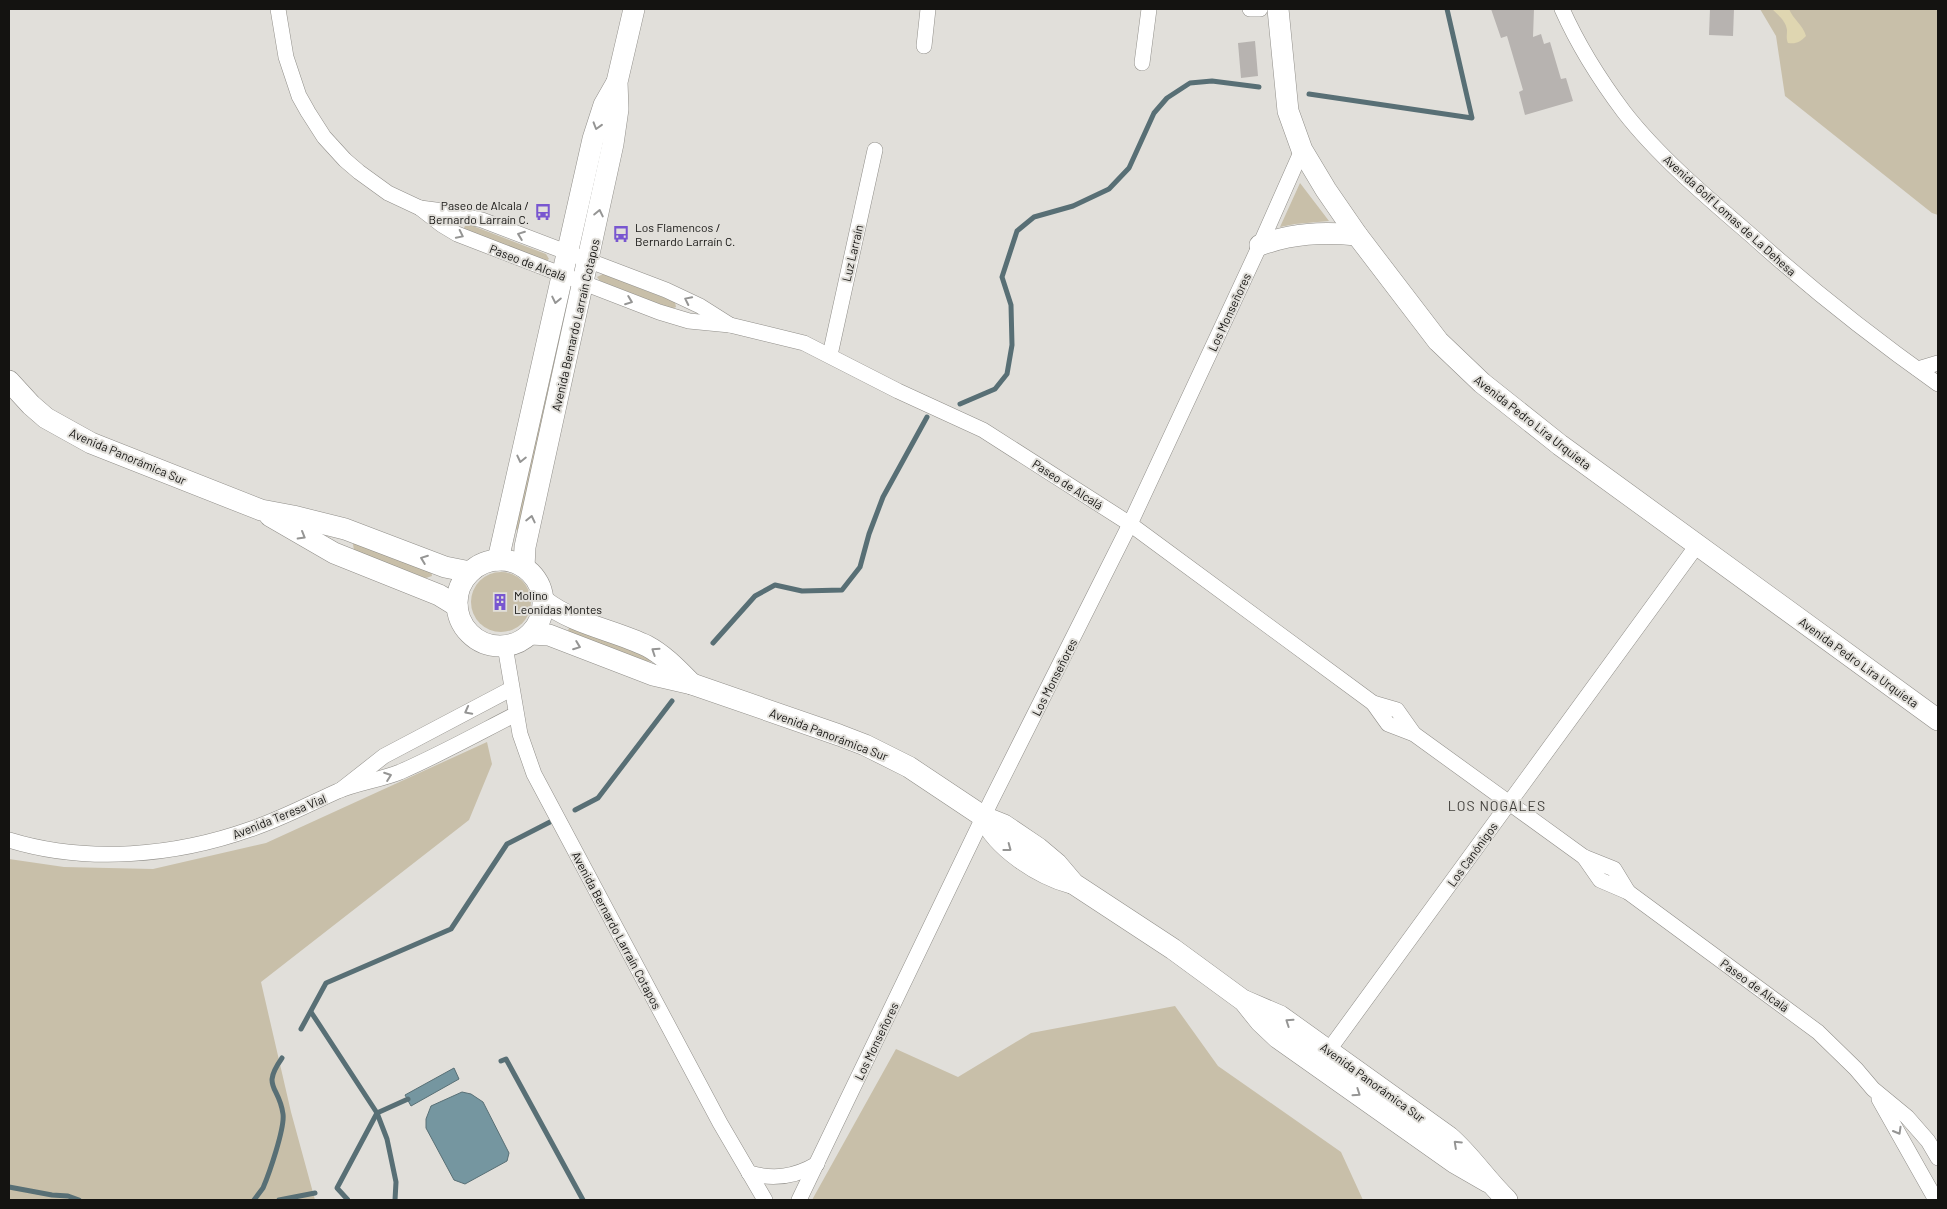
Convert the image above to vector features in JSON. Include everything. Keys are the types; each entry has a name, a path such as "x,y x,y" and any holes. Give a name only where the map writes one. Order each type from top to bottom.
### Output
{"street":[{"name":"Paseo de Alcalá","path":"278,9 292,79 308,112 324,137 345,160 388,193 420,208 457,234 674,317 709,324 730,325 804,343 898,391 983,430 1130,524 1373,703 1397,710 1414,734 1584,857 1614,869 1628,892 1818,1032 1874,1089 1912,1123 1928,1141 1938,1158"},
{"path":"281,29 286,9"},
{"name":"Avenida Bernardo Larraín Cotapos","path":"498,560 598,122 617,82 634,9"},
{"path":"924,46 928,9"},
{"path":"1142,63 1149,9"},
{"path":"1250,9 1260,9"},
{"name":"Avenida Pedro Lira Urquieta","path":"1278,9 1288,111 1302,150 1326,190 1357,235 1438,341 1467,371 1560,444 1938,720"},
{"name":"Avenida Golf Lomas de La Dehesa","path":"1562,9 1584,53 1624,112 1669,160 1734,221 1804,281 1938,384"},
{"name":"Avenida Bernardo Larraín Cotapos","path":"524,567 525,547 615,136 618,109 617,82"},
{"name":"Luz Larraín","path":"830,355 875,150"},
{"name":"Los Monseñores","path":"800,1200 984,817 1130,524 1260,245 1302,150"},
{"name":"Paseo de Alcalá","path":"420,208 444,211 482,220 567,252 683,298 700,306 730,325"},
{"path":"1260,245 1306,233 1323,232 1357,235"},
{"path":"1918,370 1938,363"},
{"name":"Avenida Panorámica Sur","path":"9,381 46,418 91,443 261,510 344,529 445,567 470,572"},
{"path":"534,401 556,407"},
{"name":"Avenida Panorámica Sur","path":"261,510 334,553 439,594 457,606"},
{"name":"Los Canónigos","path":"1323,1058 1698,544"},
{"path":"498,560 524,567 538,582 544,601 541,619 531,634 519,642 504,646 487,644 472,636 461,622 457,606 460,587 470,572 483,564 498,560"},
{"name":"Avenida Panorámica Sur","path":"544,601 559,611 648,646 672,664 692,684"},
{"name":"Avenida Panorámica Sur","path":"531,634 549,635 653,675 692,684 873,749 928,778 984,817 1004,825 1038,848 1057,864 1074,884 1173,949 1244,1001 1269,1030 1323,1058 1384,1111 1455,1163 1488,1182 1507,1200"},
{"name":"Avenida Bernardo Larraín Cotapos","path":"504,646 524,749 534,774 720,1124 765,1200"},
{"name":"Avenida Teresa Vial","path":"341,790 384,756 511,689"},
{"name":"Avenida Teresa Vial","path":"9,840 33,847 74,854 130,853 171,849 204,843 251,829 341,790 400,772 516,714"},
{"name":"Paseo de Alcalá","path":"1874,1089 1936,1200"},
{"path":"750,1173 762,1177 787,1176 817,1164"}],"shaded area":[{"path":"1760,9 1938,9 1938,215 1932,213 1785,96 1776,36"},
{"path":"599,165 517,531 515,526 551,364"},
{"path":"1300,183 1329,221 1280,227"},
{"path":"468,224 546,254 549,259 546,261 465,231 464,227"},
{"path":"603,274 675,302 676,307 672,309 600,281 597,277"},
{"path":"357,542 431,571 432,576 426,578 354,551 353,544"},
{"path":"495,572 507,572 518,577 526,585 531,596 529,614 518,627 507,632 495,632 484,627 476,619 471,608 471,596 476,585 484,577"},
{"path":"571,625 632,646 654,662 633,660 571,635 568,630"},
{"path":"487,742 492,764 469,820 261,982 291,1112 315,1200 9,1200 9,859 64,867 153,869 266,843"},
{"path":"1175,1006 1218,1066 1341,1152 1363,1200 812,1200 896,1049 958,1077 1031,1033"}],"sand":[{"path":"1772,9 1789,9 1806,36 1798,42 1788,43 1785,24"}],"water":[{"path":"454,1068 459,1079 411,1106 405,1095"},
{"path":"462,1092 471,1094 483,1102 509,1153 507,1161 465,1184 454,1180 426,1128 426,1119 431,1106"}],"building":[{"path":"1491,9 1534,9 1533,37 1541,34 1544,44 1550,42 1561,79 1566,78 1573,101 1525,115 1519,92 1523,90 1507,36 1501,38"},
{"path":"1710,9 1734,9 1733,36 1709,35"},
{"path":"1255,41 1258,76 1241,78 1238,43"},
{"name":"Molino Leonidas Montes","path":"497,594 503,594 507,601 503,608 497,608 493,604 493,598"}],"waterway":[{"path":"1309,94 1472,118 1447,9"},
{"path":"960,404 995,389 1007,374 1012,345 1011,305 1002,277 1017,231 1034,217 1073,206 1109,189 1129,168 1154,113 1167,98 1190,83 1212,81 1259,87"},
{"path":"713,643 755,596 775,585 802,591 842,590 860,567 869,534 883,497 927,417"},
{"path":"575,810 598,798 672,701"},
{"path":"301,1029 326,983 451,929 507,844 550,822"},
{"path":"311,1012 377,1113 387,1139 396,1182 395,1200"},
{"path":"254,1200 266,1181 282,1130 283,1114 281,1104 272,1081 276,1068 282,1058"},
{"path":"501,1061 506,1059 583,1200"},
{"path":"348,1200 337,1188 377,1113 408,1099"},
{"path":"9,1187 68,1196 79,1200"},
{"path":"279,1200 315,1193"}],"place":[{"name":"Paseo de Alcala / Bernardo Larraín C.","path":"543,212"},
{"name":"Los Flamencos / Bernardo Larraín C.","path":"621,234"},
{"name":"Molino Leonidas Montes","path":"500,602"}],"district":[{"name":"LOS NOGALES","path":"1497,805"}]}
